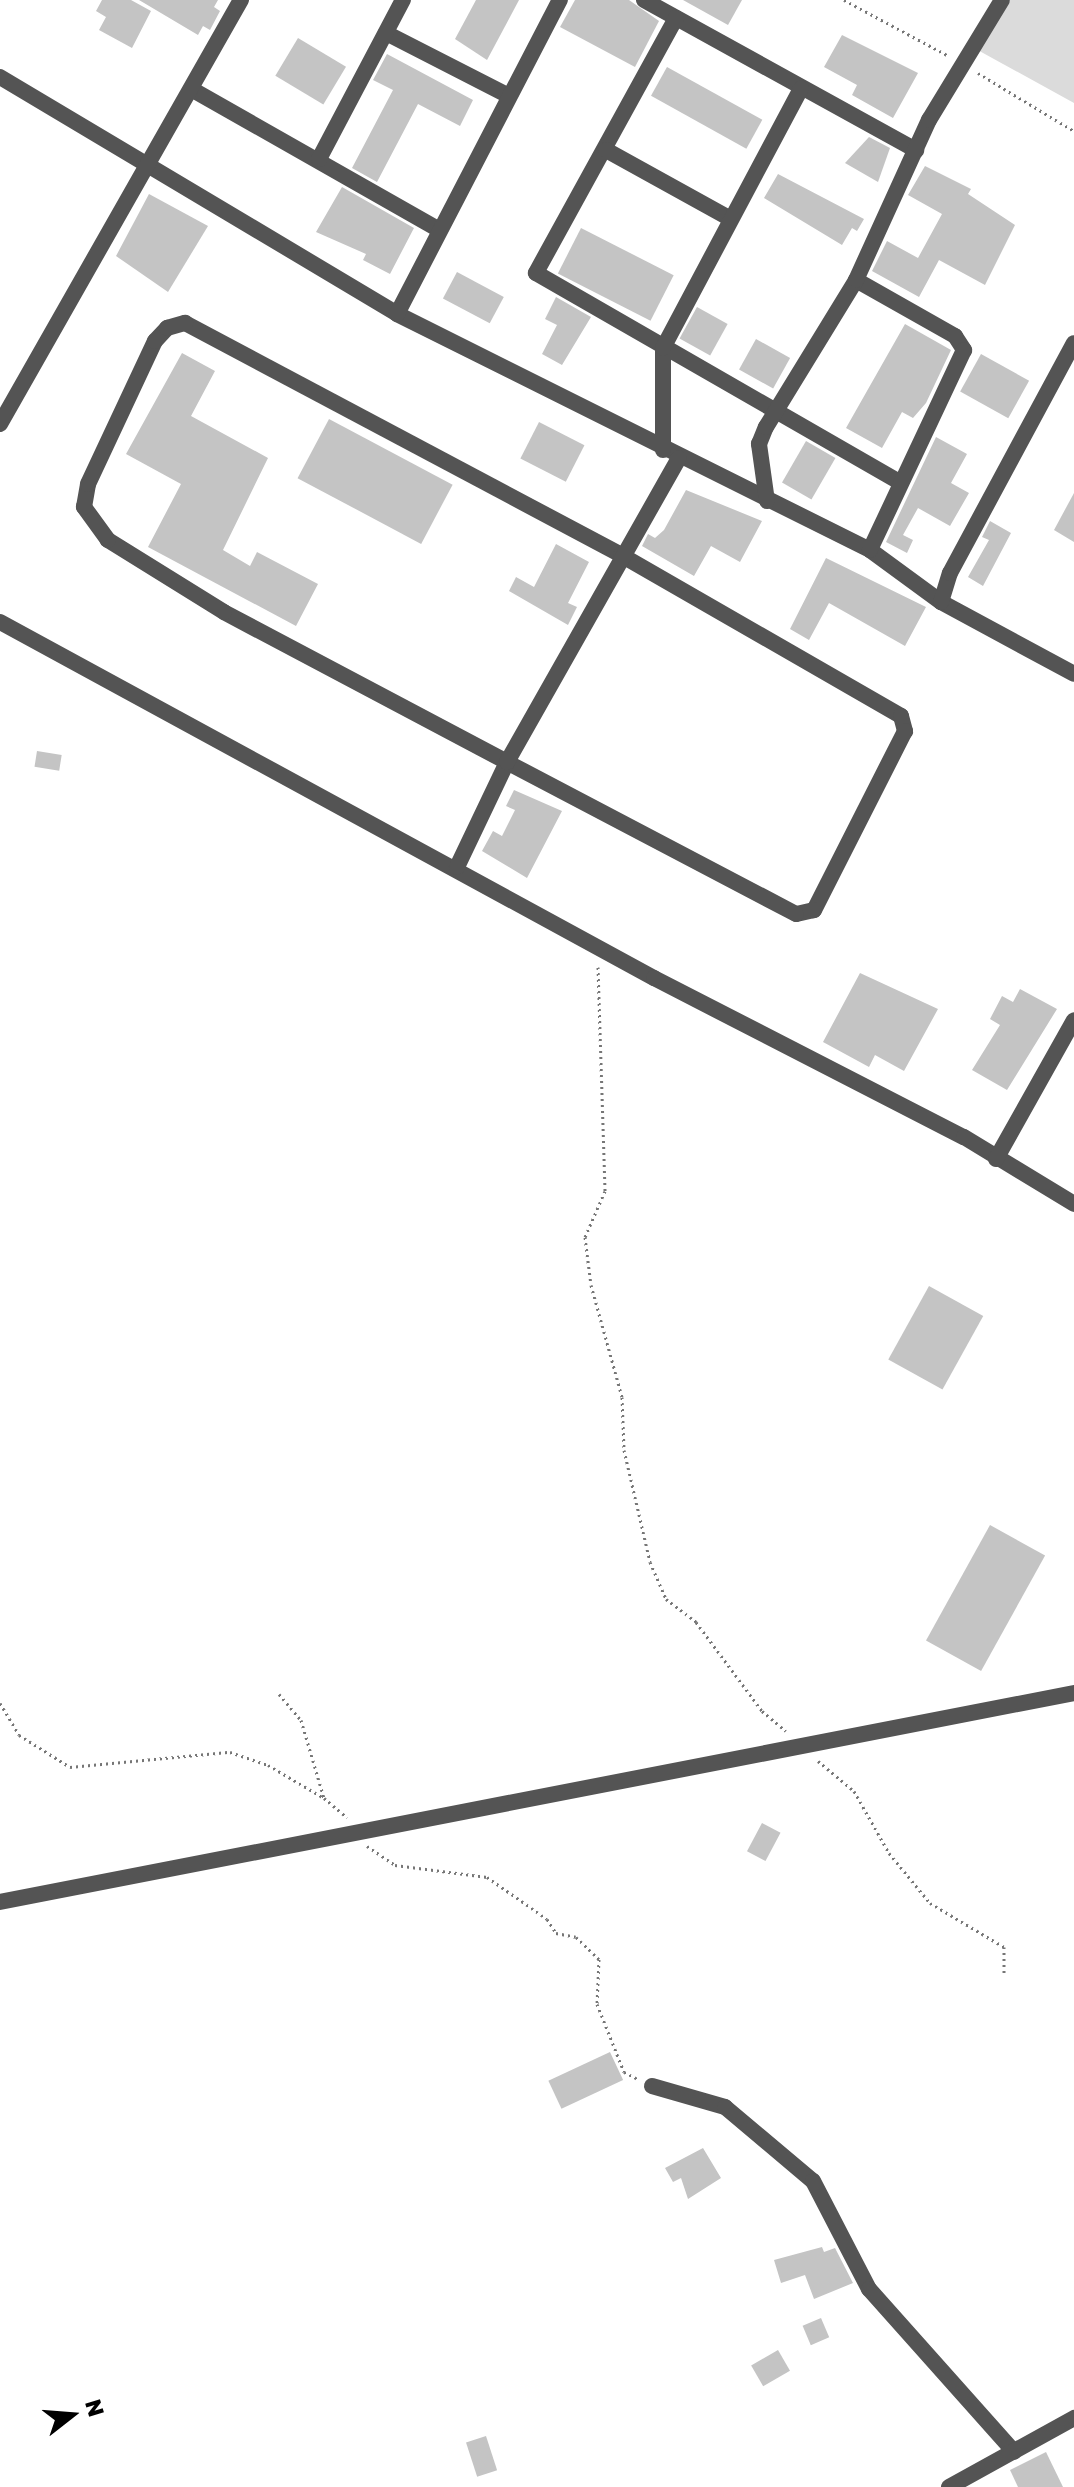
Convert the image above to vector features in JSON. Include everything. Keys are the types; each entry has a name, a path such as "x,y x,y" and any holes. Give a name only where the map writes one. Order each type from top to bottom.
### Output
{"street":[{"path":"0,424 146,166 193,90 241,0"},
{"path":"319,159 403,0"},
{"path":"397,314 438,229 560,0"},
{"path":"644,0 916,150"},
{"path":"767,501 759,444 856,280 916,150 1002,0"},
{"path":"676,18 536,273 663,348 779,409 900,482"},
{"path":"386,33 509,96"},
{"path":"0,77 397,314 679,458 870,550 941,602 1074,674"},
{"path":"663,450 663,348 729,218 801,88"},
{"path":"193,90 438,229"},
{"path":"606,150 729,218"},
{"path":"856,280 955,336 964,350 870,550"},
{"path":"185,323 202,329 621,555 901,716 905,731 823,896 814,910 796,914 507,762 224,612 108,540 90,522 84,507 88,484 155,341 167,328 185,323"},
{"path":"941,602 950,573 1074,343"},
{"path":"457,867 507,762 621,555 679,458"},
{"path":"0,622 457,867 599,947 784,1040 1074,1204"},
{"path":"996,1159 1074,1020"},
{"path":"0,1902 1074,1693"},
{"path":"652,2086 725,2107 813,2181 869,2289 1014,2452"},
{"path":"949,2487 1074,2418"}],"path":[{"path":"599,947 605,1191 585,1237 591,1285 622,1397 624,1450 650,1562 666,1599 696,1622 762,1711 854,1791 889,1853 930,1903 1004,1947 1004,1973"},
{"path":"279,1694 301,1720 324,1798"},
{"path":"0,1703 19,1735 70,1767 230,1752 268,1765 324,1798 360,1832 372,1854 395,1865 487,1877 547,1919 556,1933 576,1937 599,1959 597,2004 624,2072 652,2086"}],"shaded area":[{"path":"1003,0 1074,0 1074,103 974,48"}],"building":[{"path":"102,0 131,0 151,11 132,48 99,30 106,17 96,11"},
{"path":"139,0 218,0 214,7 220,11 210,30 203,26 198,35"},
{"path":"476,0 519,0 487,60 455,39"},
{"path":"575,0 629,0 659,21 635,67 560,27"},
{"path":"683,0 742,0 728,25"},
{"path":"842,35 918,73 893,118 852,95 857,85 824,67"},
{"path":"298,38 346,67 323,105 275,76"},
{"path":"387,54 473,100 460,126 418,104 377,182 352,168 393,90 373,80"},
{"path":"667,67 762,120 746,149 651,96"},
{"path":"869,137 890,148 878,182 845,163"},
{"path":"925,166 971,189 968,194 1015,225 985,285 939,260 919,297 872,271 887,241 918,258 942,214 908,195"},
{"path":"778,174 864,219 857,231 852,228 842,245 764,198"},
{"path":"342,187 414,228 390,274 363,260 366,254 316,232"},
{"path":"149,194 208,226 168,292 116,256"},
{"path":"581,228 674,275 651,321 558,273"},
{"path":"457,272 504,297 490,323 443,298"},
{"path":"556,297 591,317 562,365 542,354 557,325 545,319"},
{"path":"697,307 728,324 710,355 680,338"},
{"path":"905,324 951,350 926,403 913,418 902,412 882,448 846,428"},
{"path":"756,339 790,358 773,389 739,370"},
{"path":"182,353 215,371 191,416 268,458 223,550 250,566 257,552 318,584 296,626 148,547 181,484 126,454"},
{"path":"981,354 1029,381 1008,418 960,392"},
{"path":"329,419 453,485 421,544 298,478"},
{"path":"539,422 584,445 566,482 520,459"},
{"path":"936,437 967,454 951,483 969,493 950,526 918,508 903,535 913,540 907,553 886,542"},
{"path":"806,441 835,458 811,500 782,483"},
{"path":"686,490 762,521 740,562 711,546 694,576 642,546 648,534 655,538 664,530"},
{"path":"1074,493 1074,542 1054,530"},
{"path":"990,521 1011,533 983,586 968,577 989,540 982,537"},
{"path":"556,544 589,562 568,603 577,607 568,625 509,591 516,577 534,587"},
{"path":"826,558 926,607 905,646 829,603 809,640 790,629"},
{"path":"37,751 62,755 59,771 34,767"},
{"path":"514,790 562,811 527,878 482,851 493,831 502,836 515,810 506,806"},
{"path":"860,973 938,1009 904,1071 875,1055 869,1067 823,1042"},
{"path":"1020,989 1057,1009 1007,1090 972,1070 1000,1025 990,1019 1002,996 1013,1002"},
{"path":"929,1286 983,1316 943,1390 888,1359"},
{"path":"990,1525 1045,1556 981,1671 926,1640"},
{"path":"762,1823 781,1833 766,1861 747,1851"},
{"path":"610,2052 623,2080 561,2109 548,2081"},
{"path":"703,2148 721,2178 688,2199 681,2178 673,2182 665,2168"},
{"path":"822,2247 824,2252 835,2248 853,2283 814,2299 805,2275 781,2283 774,2260"},
{"path":"821,2318 829,2337 811,2345 803,2326"},
{"path":"778,2350 790,2371 763,2386 751,2366"},
{"path":"486,2436 497,2470 477,2477 466,2442"},
{"path":"1046,2452 1063,2487 1018,2487 1010,2470"}]}
